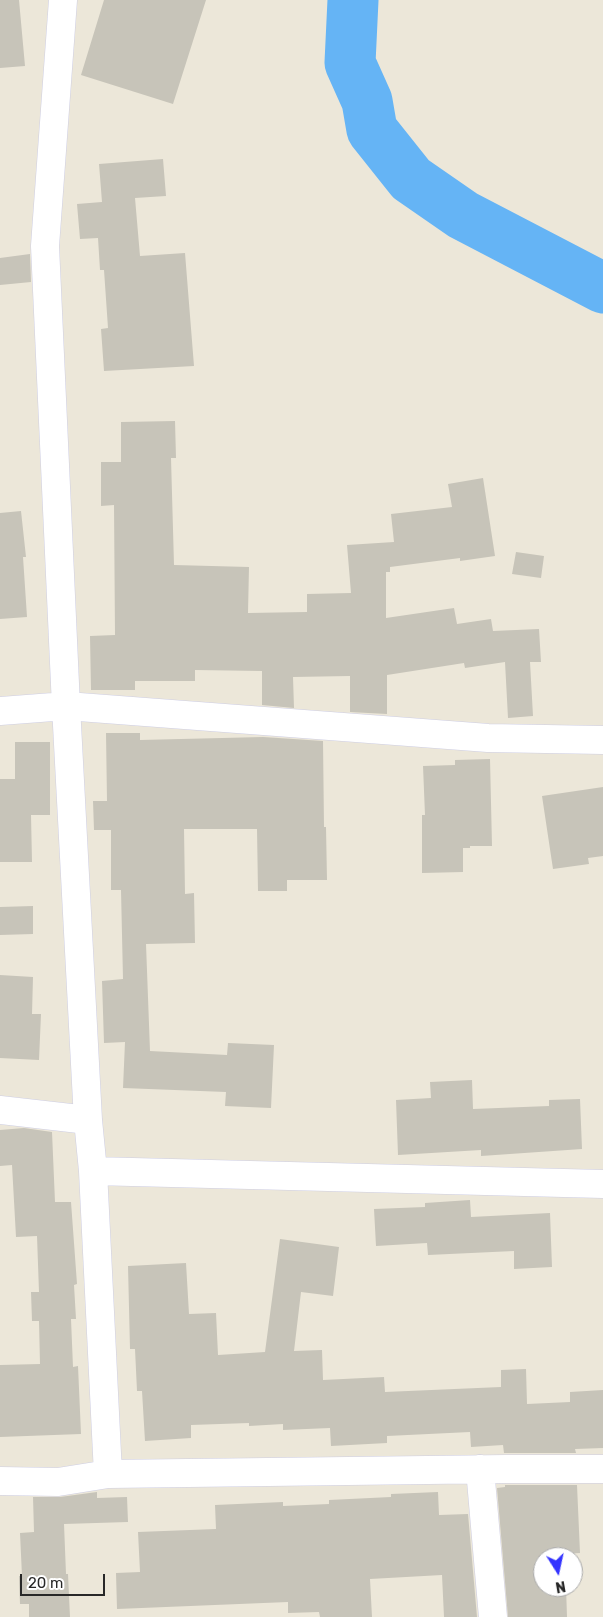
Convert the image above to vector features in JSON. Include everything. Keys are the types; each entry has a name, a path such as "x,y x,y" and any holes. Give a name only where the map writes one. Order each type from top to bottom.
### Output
{"street":[{"path":"63,0 45,246 66,706 88,1120 93,1171 108,1474"},
{"path":"0,711 66,706 488,738 603,740"},
{"path":"0,1110 88,1120"},
{"path":"93,1171 603,1184"},
{"path":"480,1469 493,1617"},
{"path":"0,1481 58,1482 108,1474 603,1469"}],"building":[{"path":"0,0 19,0 25,66 0,68"},
{"path":"104,0 206,0 173,104 81,75"},
{"path":"163,159 166,196 135,198 140,256 185,253 194,366 104,371 101,329 108,328 104,270 100,270 98,238 80,239 77,204 102,202 99,164"},
{"path":"30,254 31,282 0,285 0,258"},
{"path":"175,421 176,458 171,458 174,565 249,567 248,613 307,612 307,594 351,593 347,545 394,542 391,514 452,507 448,484 483,478 495,556 460,561 460,558 390,567 390,572 386,572 386,618 454,608 457,624 491,619 493,631 539,629 541,662 530,662 533,716 508,718 505,662 465,668 464,663 387,675 387,714 350,712 350,676 293,677 294,708 262,705 262,671 195,670 195,681 135,681 135,690 91,690 90,636 115,635 114,505 101,506 101,462 121,462 121,422"},
{"path":"21,511 26,557 23,557 27,617 0,619 0,513"},
{"path":"516,552 544,556 541,578 512,574"},
{"path":"106,733 140,733 140,740 263,737 323,741 327,880 287,880 287,891 258,891 257,829 184,829 185,894 194,893 195,943 146,944 150,1051 227,1055 228,1043 274,1045 271,1108 225,1106 226,1092 123,1088 125,1042 104,1043 102,981 123,979 121,890 111,890 111,830 94,830 93,801 107,801"},
{"path":"15,742 50,742 50,815 31,815 32,862 0,862 0,779 15,779"},
{"path":"490,759 492,846 470,846 470,848 463,848 463,872 422,873 422,815 425,815 423,766 455,765 455,760"},
{"path":"603,787 603,856 588,858 589,864 553,869 542,796"},
{"path":"33,906 33,934 0,935 0,907"},
{"path":"0,975 33,977 32,1014 41,1014 39,1060 0,1058"},
{"path":"472,1080 473,1109 549,1106 549,1100 580,1099 582,1149 481,1156 481,1150 398,1155 396,1100 431,1098 430,1082"},
{"path":"24,1128 52,1132 55,1202 71,1202 77,1284 74,1285 76,1319 71,1319 73,1367 78,1366 81,1434 0,1437 0,1365 40,1364 39,1321 32,1321 31,1292 39,1292 37,1236 16,1237 12,1165 0,1166 0,1130"},
{"path":"470,1200 471,1217 550,1213 552,1267 514,1269 514,1251 428,1255 427,1243 376,1246 374,1209 425,1207 425,1203"},
{"path":"280,1239 339,1247 333,1296 301,1292 294,1351 322,1350 323,1380 384,1377 385,1392 501,1387 501,1370 526,1369 527,1404 570,1402 570,1392 603,1390 603,1448 575,1449 576,1453 504,1453 503,1445 471,1447 470,1432 387,1436 387,1443 331,1446 330,1428 283,1430 283,1424 249,1426 249,1423 191,1425 191,1438 145,1441 142,1391 137,1391 135,1349 130,1349 128,1266 186,1263 189,1314 216,1313 218,1355 265,1352"},
{"path":"505,1485 577,1485 580,1547 533,1547 533,1597 566,1597 567,1617 508,1617 497,1488 505,1487"},
{"path":"97,1492 97,1498 127,1497 128,1522 64,1524 70,1617 29,1617 29,1604 20,1604 19,1576 22,1576 20,1533 34,1532 33,1497 60,1497"},
{"path":"438,1492 439,1515 468,1514 477,1617 444,1617 442,1575 370,1579 372,1617 320,1617 319,1612 288,1613 288,1602 117,1609 116,1573 140,1572 138,1532 216,1529 215,1505 283,1502 283,1506 329,1504 329,1500 391,1497 391,1494"}],"waterway":[{"path":"353,0 350,63 367,101 372,130 411,179 463,215 603,288"}]}
